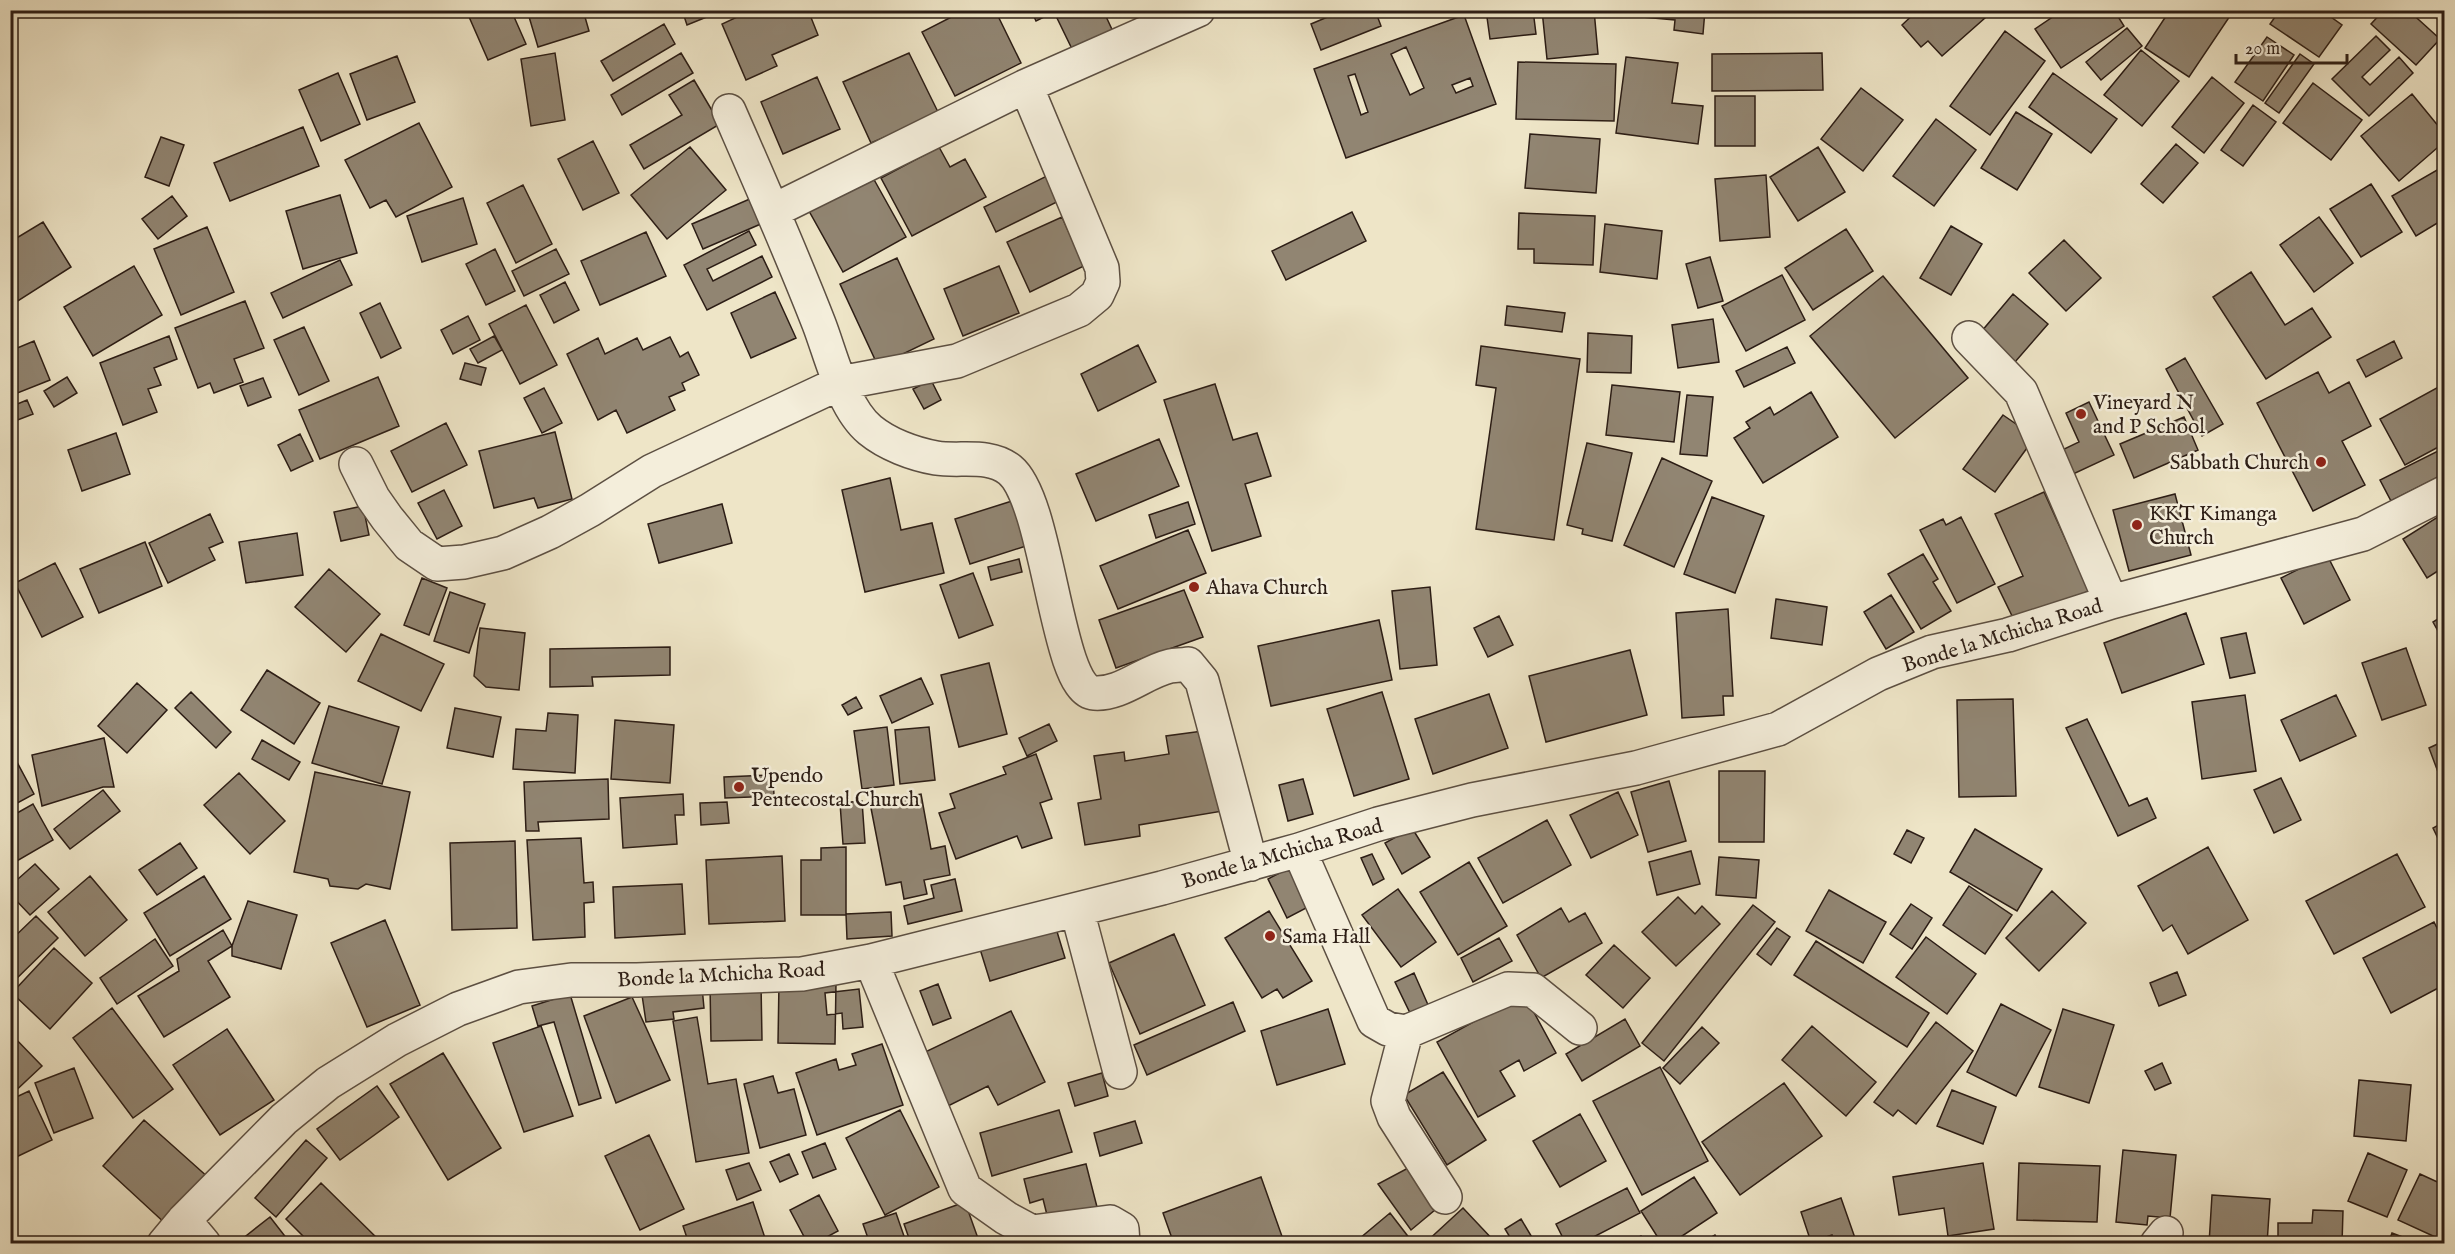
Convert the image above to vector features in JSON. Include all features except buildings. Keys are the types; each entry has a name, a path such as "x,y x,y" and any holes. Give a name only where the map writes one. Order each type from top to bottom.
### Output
{"street":[{"path":"772,211 1026,86 1198,10"},
{"path":"356,464 373,498 409,545 436,564 464,562 503,553 550,532 652,471 840,383 957,361 1079,310 1096,296 1103,282 1102,268 1026,86"},
{"path":"729,111 820,325 840,383 867,428 889,443 936,458 990,460 1010,470 1025,490 1037,523 1069,662 1080,686 1090,693 1106,693 1170,666 1188,664 1202,681 1251,864"},
{"path":"1969,338 2021,392 2111,602"},
{"name":"Bonde la Mchicha Road","path":"184,1236 284,1119 328,1083 397,1040 458,1010 519,987 571,980 802,974 871,960 1077,910 1251,864 1378,824 1472,800 1625,771 1778,729 1878,674 1932,652 2008,635 2111,602 2363,534 2445,493"},
{"path":"1299,850 1374,1021 1388,1029 1406,1032 1508,989 1518,988 1533,990 1580,1028"},
{"path":"1077,910 1120,1072"},
{"path":"871,960 965,1189 1006,1218 1032,1232 1110,1222 1122,1229 1124,1244"},
{"path":"1406,1032 1388,1101 1394,1117 1445,1197"}],"place":[{"name":"Vineyard N and P School","path":"2081,414"},
{"name":"Sabbath Church","path":"2321,462"},
{"name":"KKT Kimanga Church","path":"2137,525"},
{"name":"Ahava Church","path":"1194,587"},
{"name":"Upendo Pentecostal Church","path":"739,787"},
{"name":"Sama Hall","path":"1270,936"}]}
